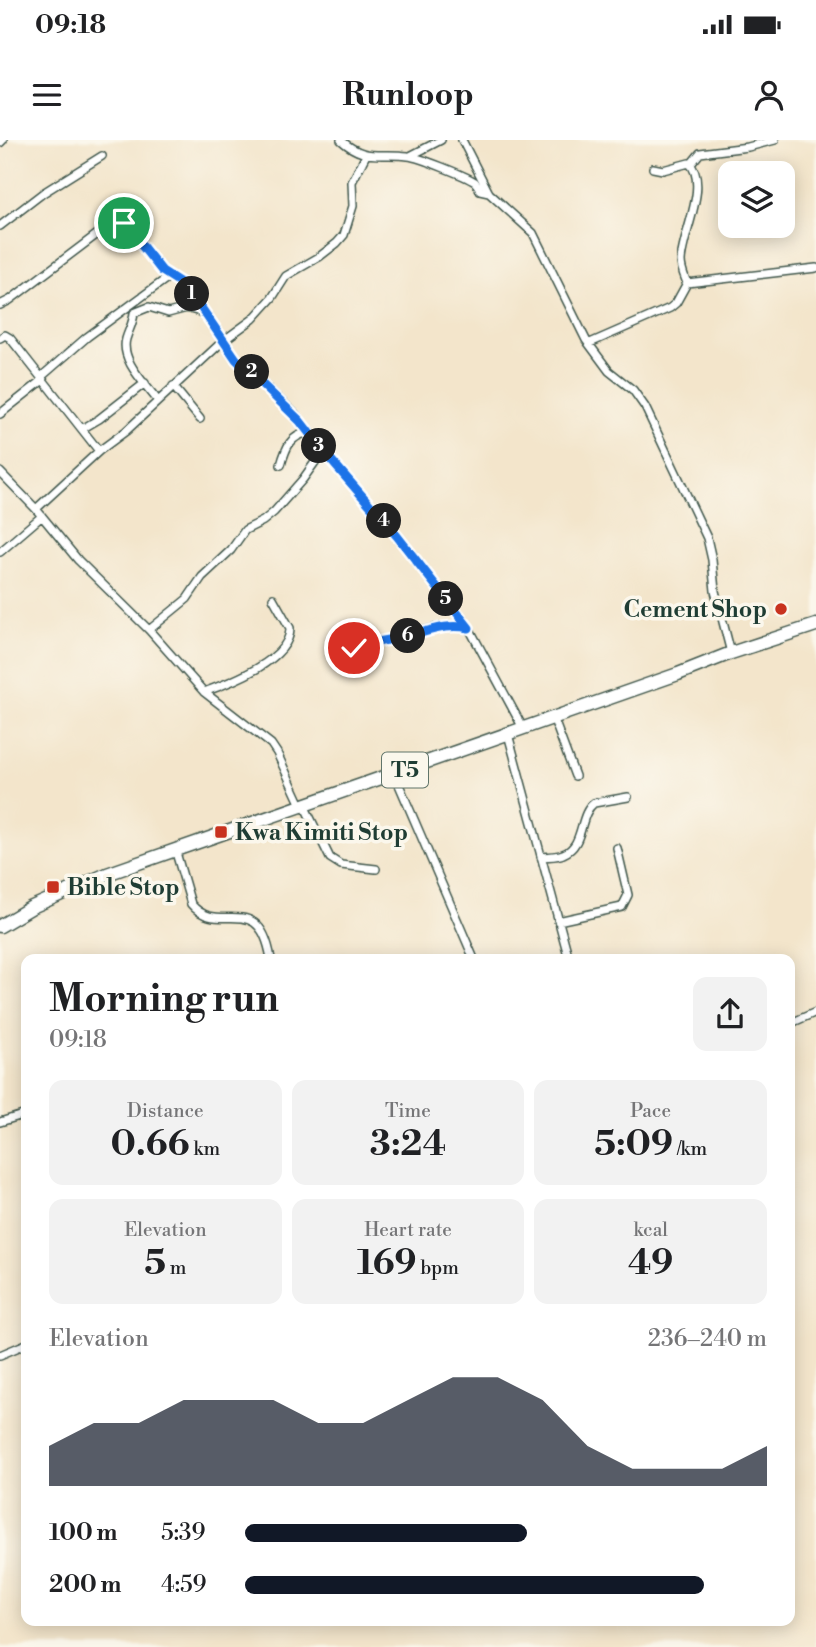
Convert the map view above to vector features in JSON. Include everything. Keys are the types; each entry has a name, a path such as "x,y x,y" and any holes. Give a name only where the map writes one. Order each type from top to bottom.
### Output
{"highway":[{"name":"T5","path":"0,926 32,907 107,874 816,625"}],"street":[{"path":"341,140 356,152 366,155 410,156 477,183 480,191 489,193"},
{"path":"410,156 441,140"},
{"path":"462,140 489,193 533,233 578,327 608,371 639,397 666,455 683,483 710,549 715,591 731,653"},
{"path":"653,168 663,170 691,164 700,153 748,147 775,140"},
{"path":"0,552 99,451 126,431 223,341 253,319 272,298 286,276 319,257 344,234 353,206 352,182 366,155"},
{"path":"0,226 43,193 102,156"},
{"path":"590,343 676,303 687,283 681,262 697,184 691,164"},
{"path":"0,305 116,221 124,223 162,271 187,287 236,359 298,418 397,536 469,628 523,728"},
{"path":"687,283 816,268"},
{"path":"0,414 87,337 170,276"},
{"path":"158,401 126,354 125,340 133,327 134,313 149,307 167,313 187,307 204,313"},
{"path":"0,327 2,337 10,338 99,451"},
{"path":"82,429 145,383"},
{"path":"173,386 200,419"},
{"path":"281,465 288,443 309,432"},
{"path":"149,630 180,607 202,577 231,550 245,530 274,512 323,451"},
{"path":"0,472 78,560 149,630 204,692 271,744 278,753 330,859 341,865 376,869"},
{"path":"204,692 248,675 286,643 290,628 273,598"},
{"path":"338,653 434,628 469,628"},
{"path":"553,717 575,776"},
{"path":"508,734 568,954"},
{"path":"394,773 472,954"},
{"path":"541,858 569,851 579,839 589,806 628,797"},
{"path":"558,921 622,907 628,895 617,848"},
{"path":"175,849 191,904 195,909 202,914 250,920 262,930 270,954"},
{"path":"795,1021 816,1012"},
{"path":"0,1122 21,1116"},
{"path":"0,1355 21,1346"}],"place":[{"name":"Cement Shop","path":"781,609"},
{"name":"Kwa Kimiti Stop","path":"221,832"},
{"name":"Bible Stop","path":"53,887"}],"route":[{"path":"124,223 162,271 187,287 236,359 300,421 397,536 469,628 434,628 354,648"}]}
